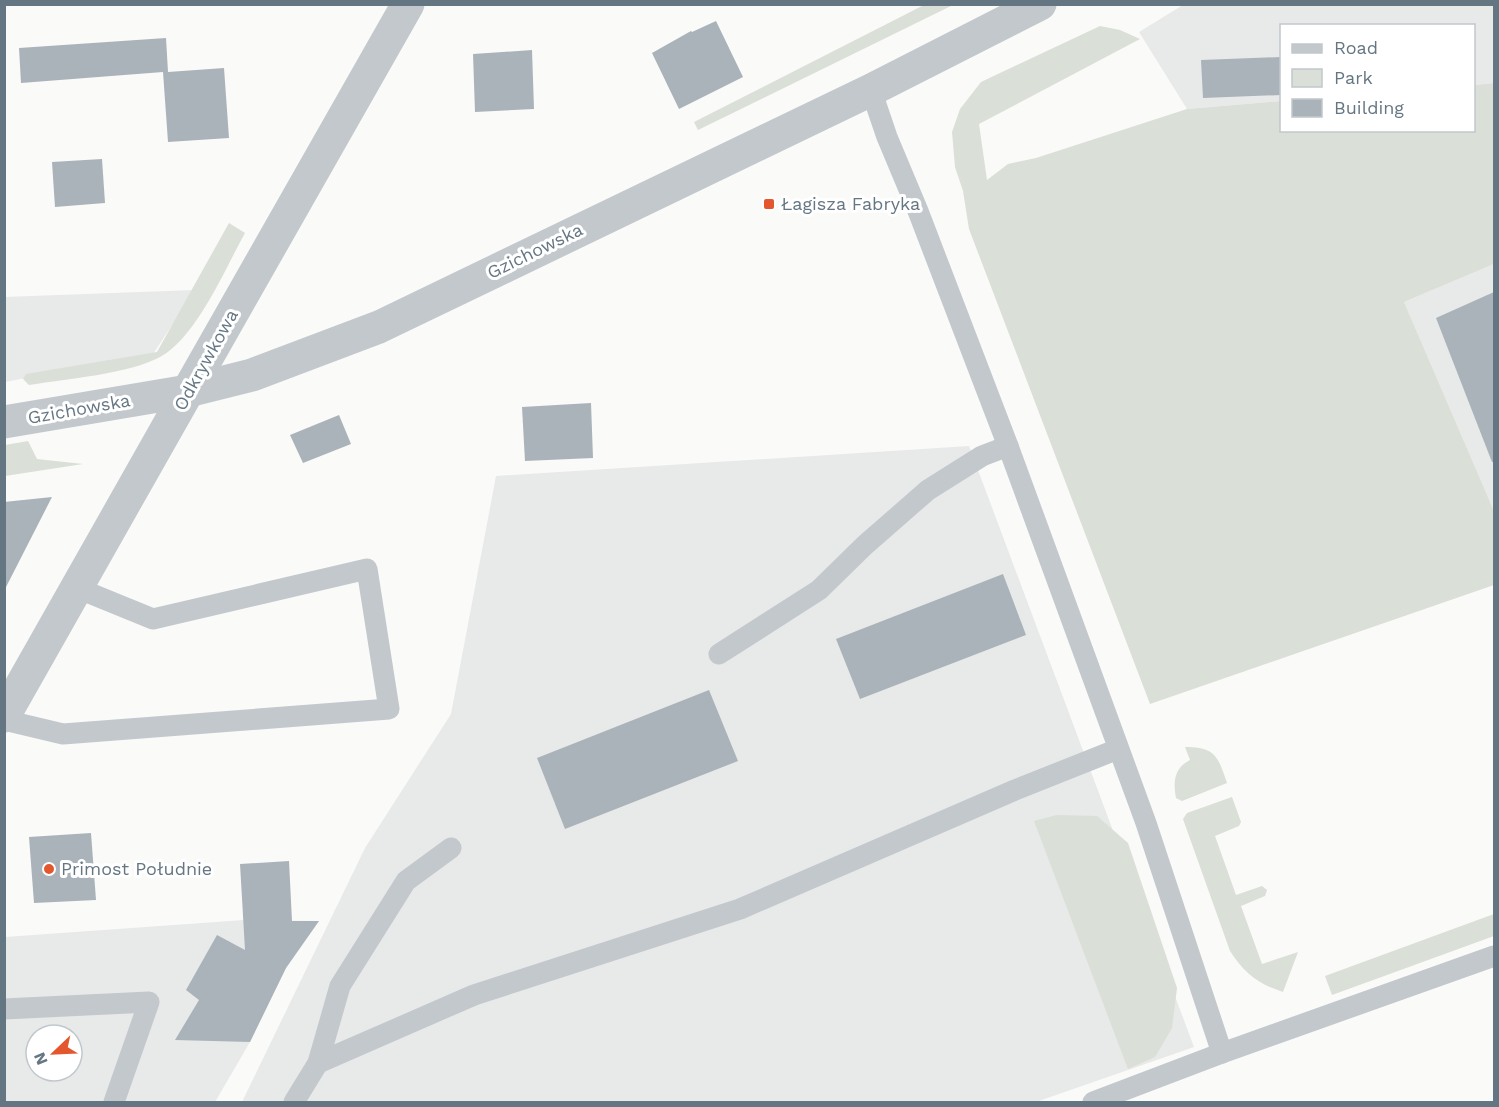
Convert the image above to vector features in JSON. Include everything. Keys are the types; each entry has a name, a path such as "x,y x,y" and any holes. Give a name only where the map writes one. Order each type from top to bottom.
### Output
{"street":[{"name":"Odkrywkowa","path":"4,718 408,4"},
{"name":"Gzichowska","path":"4,422 188,391 252,375 379,327 871,90 1040,4"}],"lane":[{"path":"871,90 887,137 1008,446 1149,834 1222,1053"},
{"path":"719,654 819,590 865,545 928,490 982,456 1008,446"},
{"path":"4,718 63,734 389,709 367,569 153,619 77,588"},
{"path":"318,1063 474,995 740,909 1015,790 1118,749"},
{"path":"294,1102 318,1063 340,986 346,976 406,881 452,848"},
{"path":"1093,1102 1124,1097 1222,1053 1494,956"},
{"path":"4,1009 149,1002 114,1102"}],"shaded area":[{"path":"1183,5 1494,5 1494,83 1475,85 1475,24 1280,24 1280,101 1187,109 1139,32"},
{"path":"1494,264 1494,511 1404,302"},
{"path":"195,290 153,354 5,382 4,297"},
{"path":"969,446 1194,1047 1036,1102 242,1102 365,848 451,714 496,476"},
{"name":"Primost Południe","path":"244,920 319,921 286,968 250,1042 215,1102 5,1102 5,937"}],"green space":[{"path":"924,5 953,5 698,130 694,122"},
{"path":"1100,26 1120,30 1140,39 979,124 987,180 1008,164 1036,158 1187,109 1280,101 1280,132 1475,132 1475,85 1494,83 1494,264 1404,302 1494,511 1494,585 1150,704 969,229 963,191 955,167 952,132 960,109 981,82"},
{"path":"229,223 245,233 197,319 173,348 147,363 114,372 29,385 23,379 26,374 157,352"},
{"path":"28,441 37,459 83,464 5,476 5,445"},
{"path":"1185,747 1203,749 1214,755 1227,783 1182,801 1176,798 1176,776 1181,767 1190,760"},
{"path":"1232,797 1241,822 1239,826 1215,836 1236,895 1262,886 1267,890 1265,896 1241,906 1262,964 1298,952 1283,992 1252,977 1230,951 1183,819 1187,813"},
{"path":"1057,815 1097,816 1128,843 1177,988 1172,1028 1155,1057 1128,1069 1034,821"},
{"path":"1494,914 1494,936 1332,995 1325,976"}],"building":[{"path":"716,21 743,77 679,109 652,53 691,31"},
{"path":"166,38 168,72 224,68 229,138 168,142 163,72 21,83 19,48"},
{"path":"532,50 534,109 475,112 473,54"},
{"path":"1280,57 1280,95 1203,98 1201,60"},
{"path":"102,159 105,203 55,207 52,162"},
{"path":"1494,292 1494,462 1492,462 1436,318"},
{"path":"591,403 593,458 525,461 522,407"},
{"path":"339,415 351,444 303,463 290,435"},
{"path":"52,497 4,591 4,502"},
{"path":"1003,574 1026,635 860,699 836,639"},
{"path":"709,690 738,761 565,829 537,758"},
{"path":"91,833 96,900 34,903 29,837"},
{"path":"289,861 292,921 319,921 286,968 250,1042 175,1040 199,1000 186,990 217,935 245,950 240,864"}],"place":[{"name":"Łagisza Fabryka","path":"769,204"},
{"name":"Primost Południe","path":"49,869"}]}
